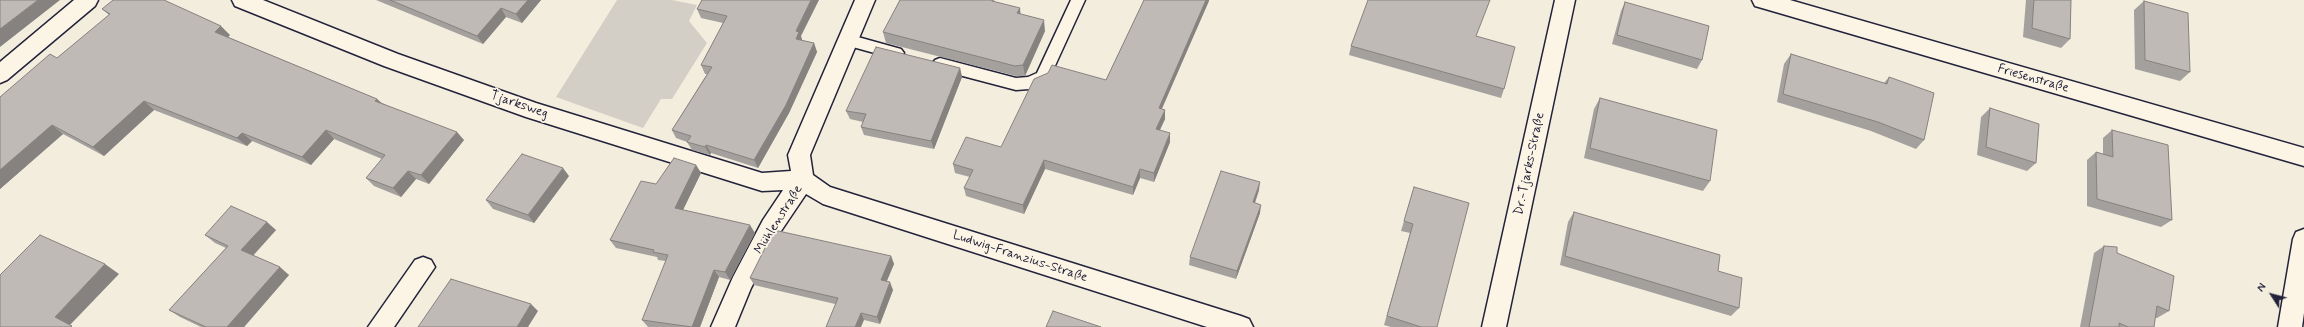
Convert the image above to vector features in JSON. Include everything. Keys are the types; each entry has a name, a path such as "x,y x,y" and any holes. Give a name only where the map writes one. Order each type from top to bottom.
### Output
{"street":[{"path":"0,74 88,0"},
{"name":"Tjarksweg","path":"242,0 391,60 534,111 762,182 803,180"},
{"name":"Mühlenstraße","path":"724,327 741,284 771,227 803,180 799,156 865,0"},
{"name":"Dr.-Tjarks-Straße","path":"1494,327 1564,0"},
{"name":"Friesenstraße","path":"1762,0 2304,157"},
{"name":"Ludwig-Franzius-Straße","path":"803,180 823,194 1241,327"},
{"path":"2290,327 2304,239"},
{"path":"380,327 423,267"}],"lane":[{"path":"924,60 1016,84 1029,83 1043,77 1078,0"},
{"path":"848,40 909,56"}],"shaded area":[{"path":"617,0 672,0 697,5 689,21 707,43 672,99 661,99 643,128 556,97"}],"building":[{"path":"0,0 38,0 0,29"},
{"path":"113,0 164,0 221,26 215,32 377,99 375,101 457,132 421,175 408,171 393,188 366,178 385,155 326,130 302,157 242,133 237,138 144,101 93,147 52,125 0,170 0,97 50,54 57,58 110,14 102,9"},
{"path":"390,0 528,0 516,14 501,8 477,36"},
{"path":"702,0 811,0 796,31 799,32 796,39 814,43 786,105 754,160 706,145 705,147 687,142 691,136 672,130 712,67 701,65 727,16 697,9"},
{"path":"900,0 992,0 1020,8 1017,13 1044,20 1023,65 1015,66 883,32"},
{"path":"1144,0 1206,0 1159,108 1165,110 1156,129 1170,133 1154,173 1140,169 1133,187 1044,160 1023,205 964,188 973,170 953,164 966,137 1001,147 1034,79 1048,73 1052,65 1106,80"},
{"path":"1368,0 1490,0 1476,36 1515,47 1504,89 1351,46"},
{"path":"2034,0 2071,0 2070,39 2032,28"},
{"path":"2144,1 2188,13 2190,72 2145,60"},
{"path":"1625,2 1709,26 1702,60 1617,35"},
{"path":"876,47 960,68 931,141 861,127 866,114 846,111"},
{"path":"1791,54 1887,84 1889,77 1934,93 1924,140 1878,122 1783,94"},
{"path":"1600,98 1717,130 1710,181 1590,148"},
{"path":"1990,108 2039,124 2036,163 1986,147"},
{"path":"2112,130 2168,145 2172,220 2097,199 2096,152 2113,157"},
{"path":"522,154 563,168 528,215 486,200"},
{"path":"674,158 696,165 675,208 750,225 725,272 714,270 692,327 642,320 668,255 653,252 654,250 610,240 641,181 656,184"},
{"path":"1221,171 1260,182 1253,202 1261,205 1237,271 1190,257"},
{"path":"1414,187 1469,203 1437,327 1421,327 1387,316 1413,224 1404,221"},
{"path":"231,206 267,222 241,250 280,267 227,327 206,327 169,310 228,246 205,235"},
{"path":"1574,212 1720,255 1718,271 1742,278 1739,308 1565,256"},
{"path":"774,230 891,256 881,280 890,282 877,317 861,313 855,327 826,327 838,298 750,278"},
{"path":"40,235 105,264 55,317 72,326 71,327 0,327 0,275"},
{"path":"2104,246 2117,247 2117,253 2174,276 2169,311 2157,306 2154,327 2128,327 2119,323 2119,327 2089,327"},
{"path":"451,279 531,304 517,327 418,327"},
{"path":"1053,311 1101,327 1046,327"}]}
